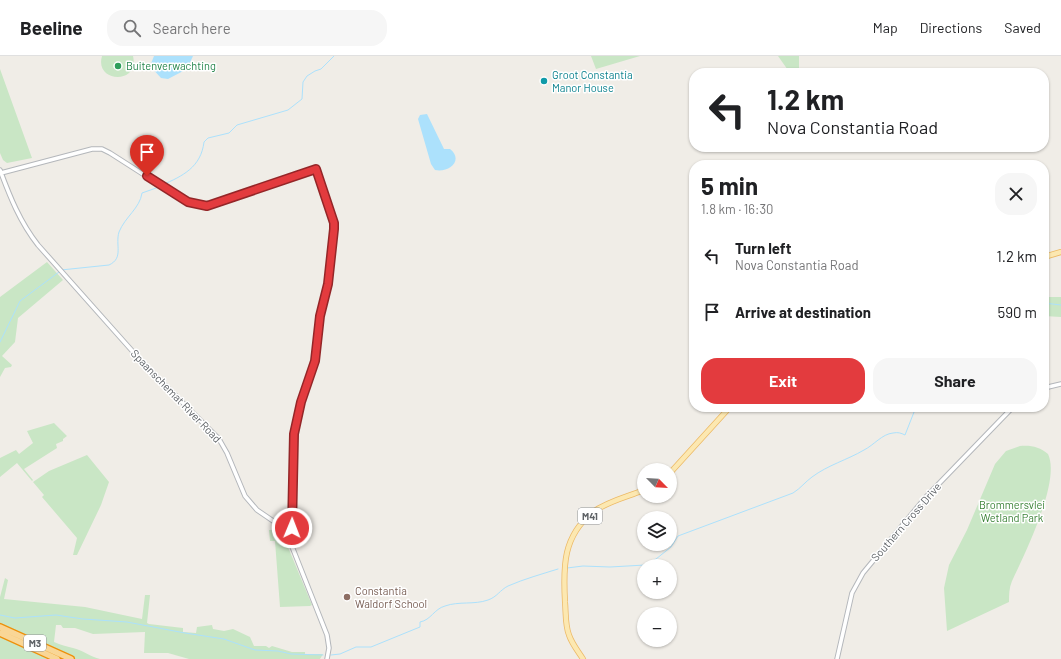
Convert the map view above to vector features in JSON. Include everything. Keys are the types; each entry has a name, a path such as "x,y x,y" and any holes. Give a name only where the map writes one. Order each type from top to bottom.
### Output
{"highway":[{"name":"M3","path":"0,627 71,659"},
{"name":"M3","path":"0,634 57,659"},
{"path":"29,647 52,659"}],"main road":[{"path":"1049,256 1061,252"},
{"path":"677,465 725,412"},
{"name":"M41","path":"583,659 571,640 567,626 563,570 569,545 580,526 593,512 637,493"}],"street":[{"path":"1,171 92,149 99,149 110,153 188,202 207,206 316,169 334,223 334,229 328,284 320,316 315,361 301,402 294,434 292,528 287,537"},
{"name":"Spaanschemat River Road","path":"1,171 12,202 26,230 60,271 143,363 215,435 227,453 245,496 257,510 275,522 283,531 287,537 326,635 329,648 327,659"},
{"path":"1049,387 1061,384"},
{"name":"Southern Cross Drive","path":"838,659 852,593 863,573 924,498 1008,412"},
{"path":"283,531 289,532 292,528"}],"green space":[{"name":"Buitenverwachting","path":"102,56 133,56 133,65 130,72 124,76 110,76 104,71 101,65"},
{"path":"591,56 640,56 596,69"},
{"path":"778,56 799,56 799,68 786,68"},
{"path":"0,69 32,158 7,163 3,160 0,153"},
{"path":"47,262 63,280 18,318 15,342 2,356 12,365 11,367 5,368 0,377 0,297"},
{"path":"1049,297 1061,297 1061,317 1049,316"},
{"path":"54,423 67,436 63,439 63,441 56,444 57,448 24,469 33,480 32,481 17,463 0,477 0,458 16,450 19,454 33,443 27,431"},
{"name":"Brommersvlei Wetland Park","path":"1020,446 1035,447 1048,454 1051,466 1050,481 1046,499 1033,536 1011,584 1009,602 947,631 944,588 949,565 967,530 995,464 1006,451"},
{"path":"87,455 109,482 101,505 77,555 73,555 77,538 42,497 44,495 33,482 49,471"},
{"path":"269,530 279,530 283,535 312,605 280,607 275,541 270,541"},
{"path":"5,578 8,580 4,599 85,607 142,619 145,595 150,595 147,623 149,624 183,628 183,632 196,633 197,627 212,625 213,629 224,631 233,629 250,637 254,646 266,646 269,648 272,646 292,652 305,652 305,654 323,654 320,659 189,659 168,653 144,653 145,632 93,634 75,628 63,628 61,625 56,625 54,642 100,659 0,659 0,597"}],"water":[{"path":"154,56 193,56 187,69 168,79 161,78 150,66"},
{"path":"427,114 444,149 450,149 456,157 453,165 445,170 435,170 431,164 418,119 420,115"}],"waterway":[{"path":"162,185 190,170 199,158 204,142 208,138 229,133 237,125 288,110 302,99 303,82 307,76 321,69 334,56"},
{"path":"61,270 109,265 114,262 118,255 119,232 141,198 142,193 159,187"},
{"path":"0,342 20,301 59,272"},
{"path":"1049,304 1061,305"},
{"path":"567,568 583,566 610,567 645,565 656,559 671,547 678,536 793,493 818,473 868,448 885,435 896,433 905,435 914,412"},
{"path":"331,655 340,654 356,647 371,647 420,627 420,622 427,619 441,607 488,600 508,586 558,569"},
{"path":"0,615 15,618 56,615 83,619 127,622 224,639 255,650 278,651 291,654 323,655"}],"place":[{"name":"Buitenverwachting","path":"118,66"},
{"name":"Groot Constantia Manor House","path":"544,81"},
{"name":"Constantia Waldorf School","path":"347,597"}],"route":[{"path":"147,176 188,202 207,206 316,169 334,223 334,229 328,284 320,316 317,352 312,372 301,402 294,434 292,528"}]}
